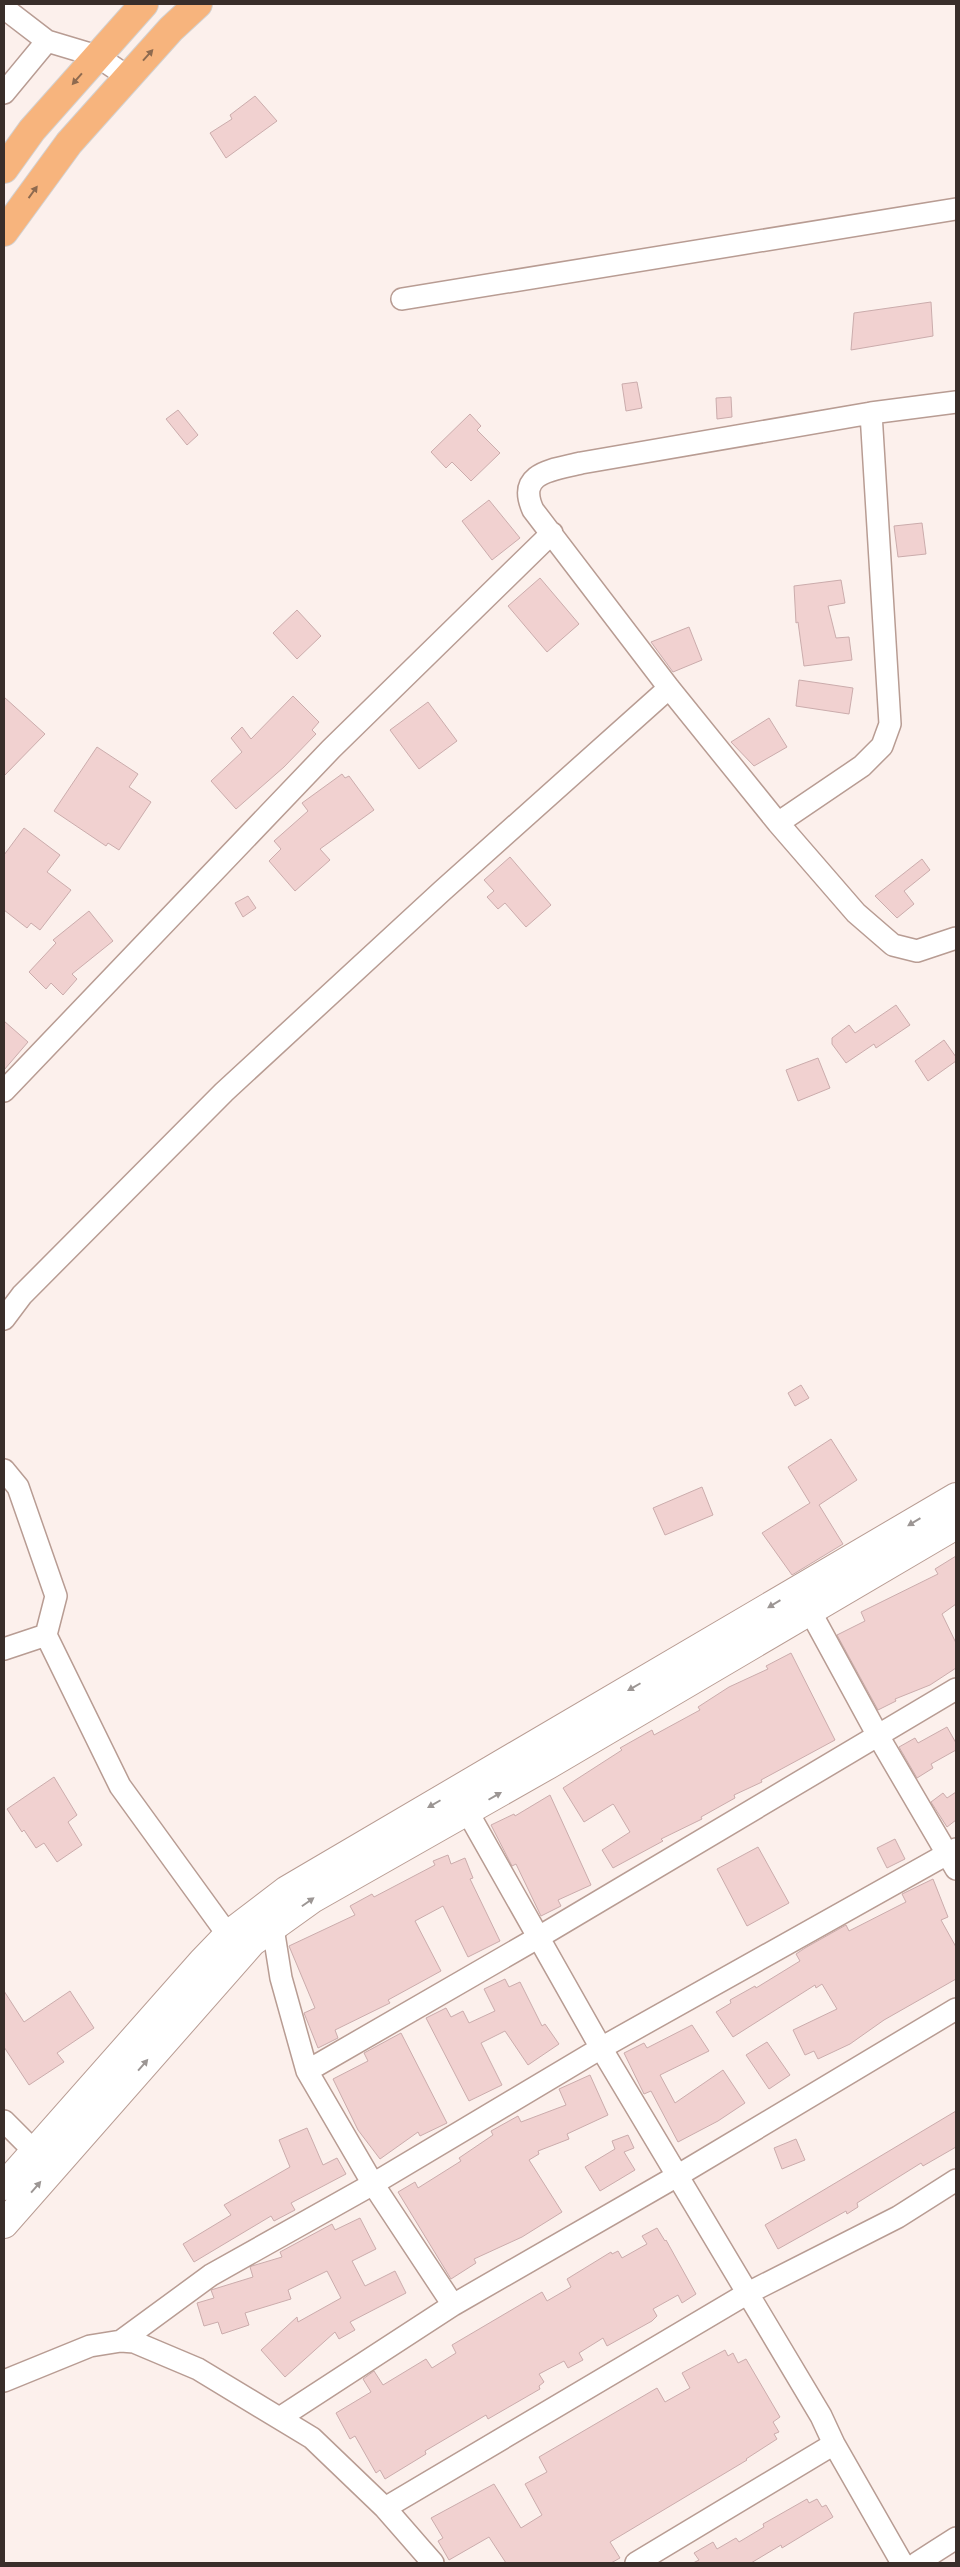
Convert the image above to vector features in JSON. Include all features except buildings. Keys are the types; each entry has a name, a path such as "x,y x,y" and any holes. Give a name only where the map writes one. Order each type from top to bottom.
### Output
{"highway":[{"path":"4,169 32,130 144,4"},
{"path":"4,232 69,143 128,77 198,4"}],"street":[{"path":"4,8 47,41 97,56 128,77"},
{"path":"4,93 47,41"},
{"path":"402,299 956,208"},
{"path":"956,402 871,412 581,463 546,472 534,479 528,487 528,498 533,510 669,688 778,824 856,913 893,945 917,951 956,938"},
{"path":"778,824 862,766 882,746 890,724 871,412"},
{"path":"4,1091 331,750 552,534"},
{"path":"4,1319 22,1295 224,1092 442,891 669,688"},
{"path":"4,1470 18,1487 56,1596 46,1635 120,1786 228,1935"},
{"path":"4,2186 153,2015 228,1935 287,1890 956,1497"},
{"path":"4,2224 246,1949 272,1928 312,1899 467,1811 956,1526"},
{"path":"120,2341 211,2275 373,2184 601,2048 953,1857 878,1734 810,1612"},
{"path":"4,1649 46,1635"},
{"path":"308,2071 539,1937 956,1689"},
{"path":"467,1811 601,2048 821,2416 834,2444 902,2563"},
{"path":"272,1928 281,1978 308,2071 373,2184 453,2305"},
{"path":"281,2417 453,2305 676,2176 956,2009"},
{"path":"4,2122 34,2151"},
{"path":"384,2508 748,2293 898,2217 956,2180"},
{"path":"4,2381 90,2346 120,2341 134,2342 198,2369 281,2417 312,2438 384,2508 433,2563"},
{"path":"636,2563 834,2444"},
{"path":"917,2563 956,2538"}]}
